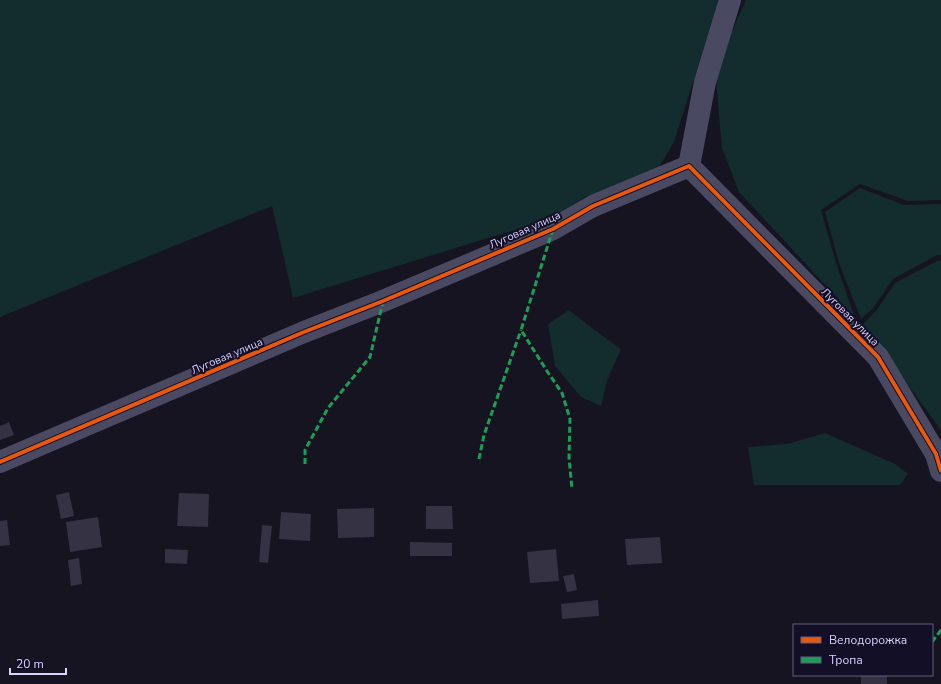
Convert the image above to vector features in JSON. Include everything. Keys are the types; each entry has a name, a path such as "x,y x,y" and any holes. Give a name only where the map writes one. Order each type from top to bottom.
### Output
{"street":[{"path":"689,166 705,82 730,0"},
{"name":"Луговая улица","path":"0,462 304,332 383,301 553,229 593,206 689,166 878,357 936,454 941,471"}],"green space":[{"path":"0,0 719,0 674,142 656,172 639,184 587,196 547,220 293,298 272,206 0,317"},
{"path":"746,0 941,0 941,200 908,201 860,184 821,210 836,263 854,316 739,192 722,148 716,81 729,38"},
{"path":"860,188 904,205 941,204 941,255 937,255 893,279 873,308 861,319 839,263 825,212"},
{"path":"941,260 941,432 863,324 876,311 895,283"},
{"path":"569,310 621,349 607,381 601,406 581,397 555,366 548,324"},
{"path":"825,433 895,464 908,474 900,485 754,485 748,447 787,444"}],"building":[{"path":"9,422 14,435 0,440 0,426"},
{"path":"69,492 74,516 61,519 56,495"},
{"path":"179,493 209,494 208,527 177,526"},
{"path":"426,506 452,506 453,529 426,529"},
{"path":"374,508 374,537 338,538 337,509"},
{"path":"281,512 311,514 310,541 279,539"},
{"path":"98,517 102,547 70,552 66,522"},
{"path":"7,520 10,545 0,546 0,521"},
{"path":"262,525 272,526 268,563 259,562"},
{"path":"660,537 662,563 627,565 625,539"},
{"path":"410,542 452,543 452,556 410,556"},
{"path":"165,549 188,550 187,564 165,563"},
{"path":"556,549 559,581 530,583 527,552"},
{"path":"79,558 82,584 71,586 68,560"},
{"path":"574,574 577,590 567,592 563,576"},
{"path":"598,600 599,616 562,619 561,604"},
{"path":"861,676 887,676 887,684 861,684"}],"marked path":[{"path":"553,229 521,330 562,393 570,419 569,458 572,489"},
{"path":"305,464 305,450 328,408 370,357 383,301"},
{"path":"479,459 484,435 521,330"},
{"path":"933,641 941,630"}],"cycle path":[{"path":"0,462 304,332 383,301 553,229 593,206 689,166 878,357 936,454 941,471"}]}
